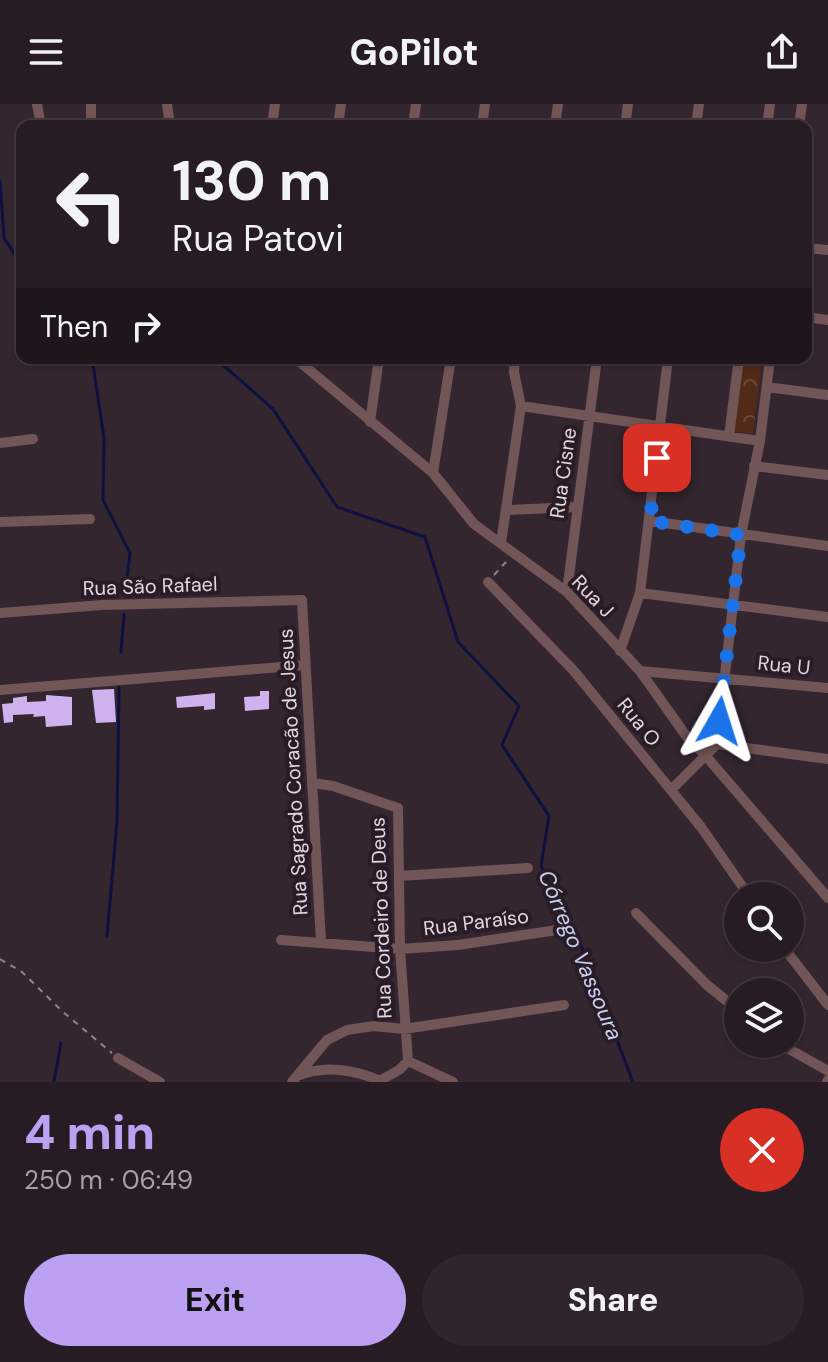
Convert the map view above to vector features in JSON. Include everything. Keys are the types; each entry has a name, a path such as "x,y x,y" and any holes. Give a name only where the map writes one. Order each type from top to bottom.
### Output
{"street":[{"name":"Rua J","path":"307,364 370,422 433,473 474,524 567,592 640,671 687,737 828,898"},
{"path":"370,422 378,364"},
{"path":"433,473 450,364"},
{"path":"501,543 521,406 515,364"},
{"name":"Rua Cisne","path":"567,592 596,364"},
{"path":"620,651 640,593 667,364"},
{"path":"729,436 738,364"},
{"path":"671,790 717,744 741,535 760,441 769,364"},
{"path":"767,387 828,395"},
{"path":"521,406 760,441"},
{"path":"0,443 33,439"},
{"path":"754,466 828,475"},
{"path":"506,510 576,507"},
{"path":"0,522 90,519"},
{"path":"650,521 828,546"},
{"name":"Rua O","path":"488,582 574,671 701,827 739,882"},
{"path":"640,593 828,617"},
{"name":"Rua São Rafael","path":"0,613 102,605 302,600"},
{"name":"Rua Sagrado Coracão de Jesus","path":"302,600 321,942"},
{"path":"0,690 305,665"},
{"name":"Rua U","path":"640,671 828,688"},
{"path":"717,744 828,759"},
{"name":"Rua Cordeiro de Deus","path":"313,783 333,786 398,808 400,949 408,1061"},
{"path":"399,876 528,868"},
{"path":"636,913 724,999"},
{"name":"Rua Paraíso","path":"281,940 400,949 458,945 557,930"},
{"path":"795,962 828,1005"},
{"path":"294,1079 327,1040 347,1030 374,1026 404,1029 564,1005"},
{"path":"118,1058 160,1082"},
{"path":"804,1058 828,1071"},
{"path":"294,1079 315,1069 340,1069 382,1081 408,1061 453,1082"}],"path":[{"path":"488,582 514,553"},
{"path":"0,959 22,972 63,1012 118,1058"}],"green space":[{"path":"742,364 761,364 753,434 734,431"}],"building":[{"path":"114,689 116,722 96,723 92,690"},
{"path":"260,691 269,691 269,709 245,711 244,697 260,696"},
{"path":"215,693 215,709 204,710 204,706 177,708 176,697"},
{"path":"46,695 72,697 72,725 46,727 45,716 33,717 34,714 13,715 13,722 4,723 2,704 13,703 13,698 27,696 27,702 46,701"}],"waterway":[{"name":"Córrego Vassoura","path":"0,181 4,238 16,256"},
{"path":"93,364 104,438 103,500 130,553 125,594"},
{"name":"Córrego Vassoura","path":"222,364 273,409 337,507 425,537 458,642 519,706 502,745 549,816 541,866 582,948 633,1082"},
{"path":"121,652 124,614"},
{"path":"107,936 117,822 119,687"},
{"path":"54,1082 61,1043"}],"route":[{"path":"657,458 650,521 741,535 719,721"}]}
